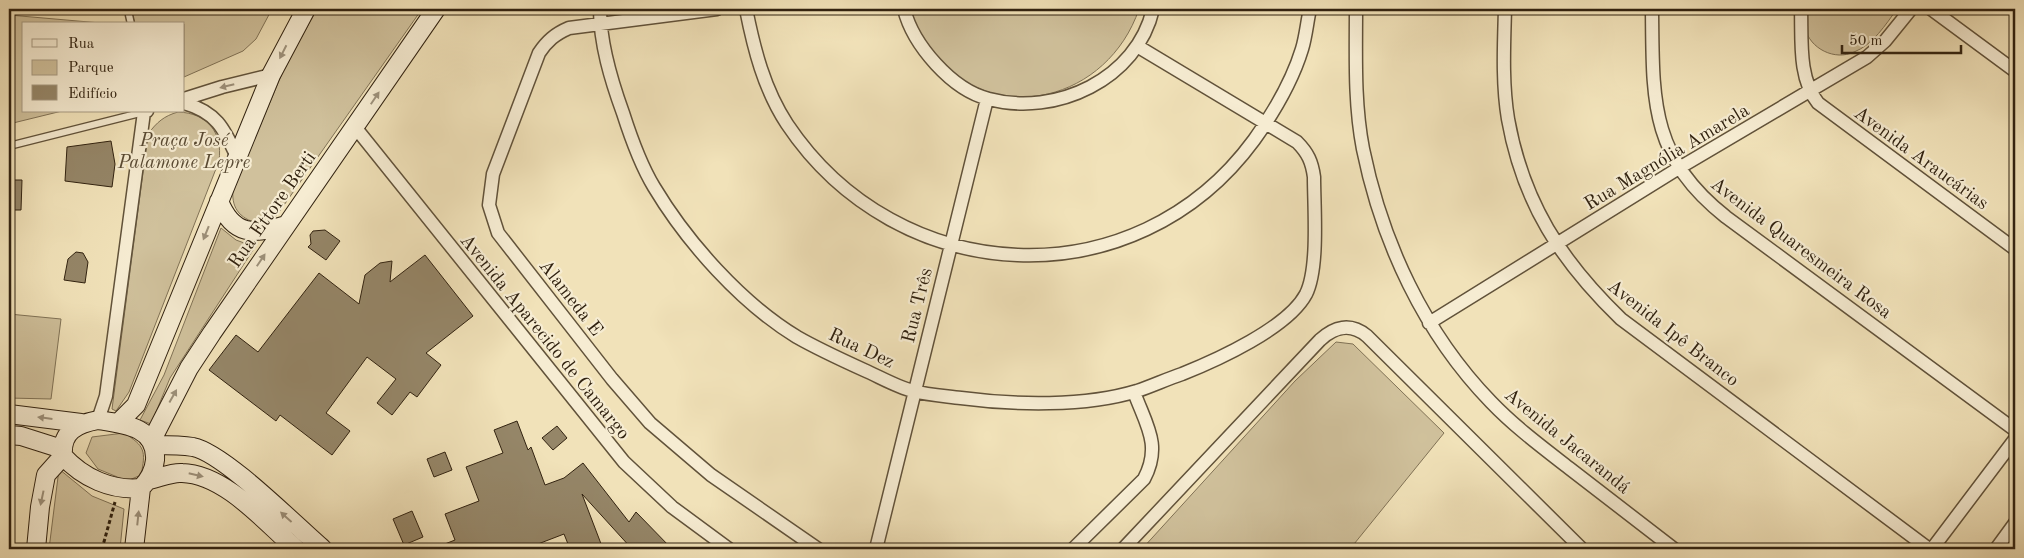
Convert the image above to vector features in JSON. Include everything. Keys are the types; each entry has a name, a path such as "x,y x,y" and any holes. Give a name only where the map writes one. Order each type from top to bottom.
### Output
{"street":[{"name":"Rua Ettore Berti","path":"118,424 136,405 271,75 306,9"},
{"name":"Rua Ettore Berti","path":"153,443 189,368 436,9"},
{"name":"Rua Dez","path":"600,9 600,23 614,87 635,149 653,185 677,222 711,263 759,308 797,336 913,391 983,400 1032,403 1080,401 1134,392 1194,369 1239,348 1287,316 1300,303 1307,292 1313,271 1314,177 1312,164 1306,152 1298,142 1137,46"},
{"name":"Alameda E","path":"717,9 569,28 556,34 546,42 539,53 493,174 489,205 498,233 612,379 650,423 712,475 818,549"},
{"path":"746,9 753,46 767,86 786,123 811,156 840,186 874,211 911,231 950,246 995,255 1040,256 1085,250 1129,238 1170,218 1207,192 1239,160 1280,101 1302,49 1310,9"},
{"path":"904,9 919,42 935,65 955,82 987,99 1010,103 1035,103 1062,99 1084,91 1122,65 1145,32 1153,9"},
{"name":"Avenida Jacarandá","path":"1356,9 1356,86 1363,147 1377,208 1400,268 1429,323 1458,364 1491,402 1528,436 1674,549"},
{"name":"Avenida Ipê Branco","path":"1504,9 1504,74 1508,119 1519,163 1534,206 1556,244 1586,286 1621,319 1930,549"},
{"name":"Avenida Quaresmeira Rosa","path":"1652,9 1652,84 1656,114 1665,142 1679,168 1708,203 2015,430"},
{"path":"1801,9 1803,59 1810,92"},
{"name":"Rua Magnólia Amarela","path":"1429,323 1679,168 1810,92 1866,57 1885,41 1911,9"},
{"path":"1931,9 2015,71"},
{"path":"185,99 271,75"},
{"name":"Avenida Araucárias","path":"1810,92 1829,112 2015,250"},
{"name":"Rua Três","path":"876,549 913,391 987,99"},
{"path":"185,103 201,108 214,117 228,135 237,157"},
{"path":"36,549 40,507 46,475 63,452 68,434 74,427 90,422 106,396 145,112"},
{"name":"Avenida Aparecido de Camargo","path":"355,128 624,462 672,507 728,549"},
{"path":"218,201 224,215 240,228 262,233 286,225"},
{"path":"1123,549 1320,340 1331,330 1342,327 1352,328 1366,336 1582,549"},
{"path":"1073,549 1144,479 1151,466 1154,444 1134,392"},
{"path":"9,414 118,424 142,431 153,443 154,467 145,484 134,549"},
{"path":"9,435 20,436 63,452 84,474 119,488 145,484 181,472 214,480 239,498 296,549"},
{"path":"1930,549 2015,440"},
{"path":"153,443 194,447 211,454 235,471 323,549"},
{"path":"1996,549 2015,523"}],"lane":[{"path":"129,15 131,22"},
{"path":"9,146 145,112"}],"path":[{"path":"102,549 119,488"}],"green space":[{"path":"131,9 272,9 256,39 243,51 185,77 185,22 134,22"},
{"path":"317,9 422,9 277,215 261,224 248,220 239,213 234,203 233,190 284,69"},
{"path":"908,9 1139,9 1124,40 1103,65 1077,83 1048,94 1017,97 987,91 957,77 927,48"},
{"path":"1804,9 1897,9 1879,34 1861,49 1839,55 1824,51 1812,42 1805,28"},
{"path":"9,15 89,22 22,22 22,112 58,112 9,124"},
{"name":"Praça José Palamone Lepre","path":"178,112 197,116 211,126 218,141 219,161 129,392 116,411 112,409 148,134 161,120"},
{"path":"221,228 236,240 255,247 170,378 151,424 140,420 164,375"},
{"path":"9,314 61,319 51,399 9,398"},
{"path":"1336,342 1353,344 1444,433 1350,549 1142,549 1295,381"},
{"path":"124,433 140,446 143,455 141,475 127,481 98,469 86,453 92,437"},
{"path":"59,469 92,496 124,509 120,549 49,549"}],"building":[{"path":"111,141 115,164 112,187 65,181 67,147"},
{"path":"9,180 22,180 21,210 9,210"},
{"path":"325,230 340,241 326,260 308,247 311,244 310,235 313,231"},
{"path":"76,252 83,253 88,262 85,283 64,280 68,259"},
{"path":"425,255 473,316 426,353 441,365 417,397 410,392 392,415 377,403 396,379 367,357 326,413 350,431 332,455 280,415 276,421 209,370 236,335 258,352 319,273 359,304 365,275 380,263 392,261 390,282"},
{"path":"517,421 528,450 531,447 545,485 564,478 583,463 629,522 636,512 672,549 632,549 582,494 603,549 570,549 564,534 525,549 432,549 455,540 445,514 479,501 466,467 503,453 494,430"},
{"path":"557,426 567,438 553,450 542,438"},
{"path":"445,452 452,470 434,477 427,459"},
{"path":"412,511 423,537 404,545 393,519"}]}
